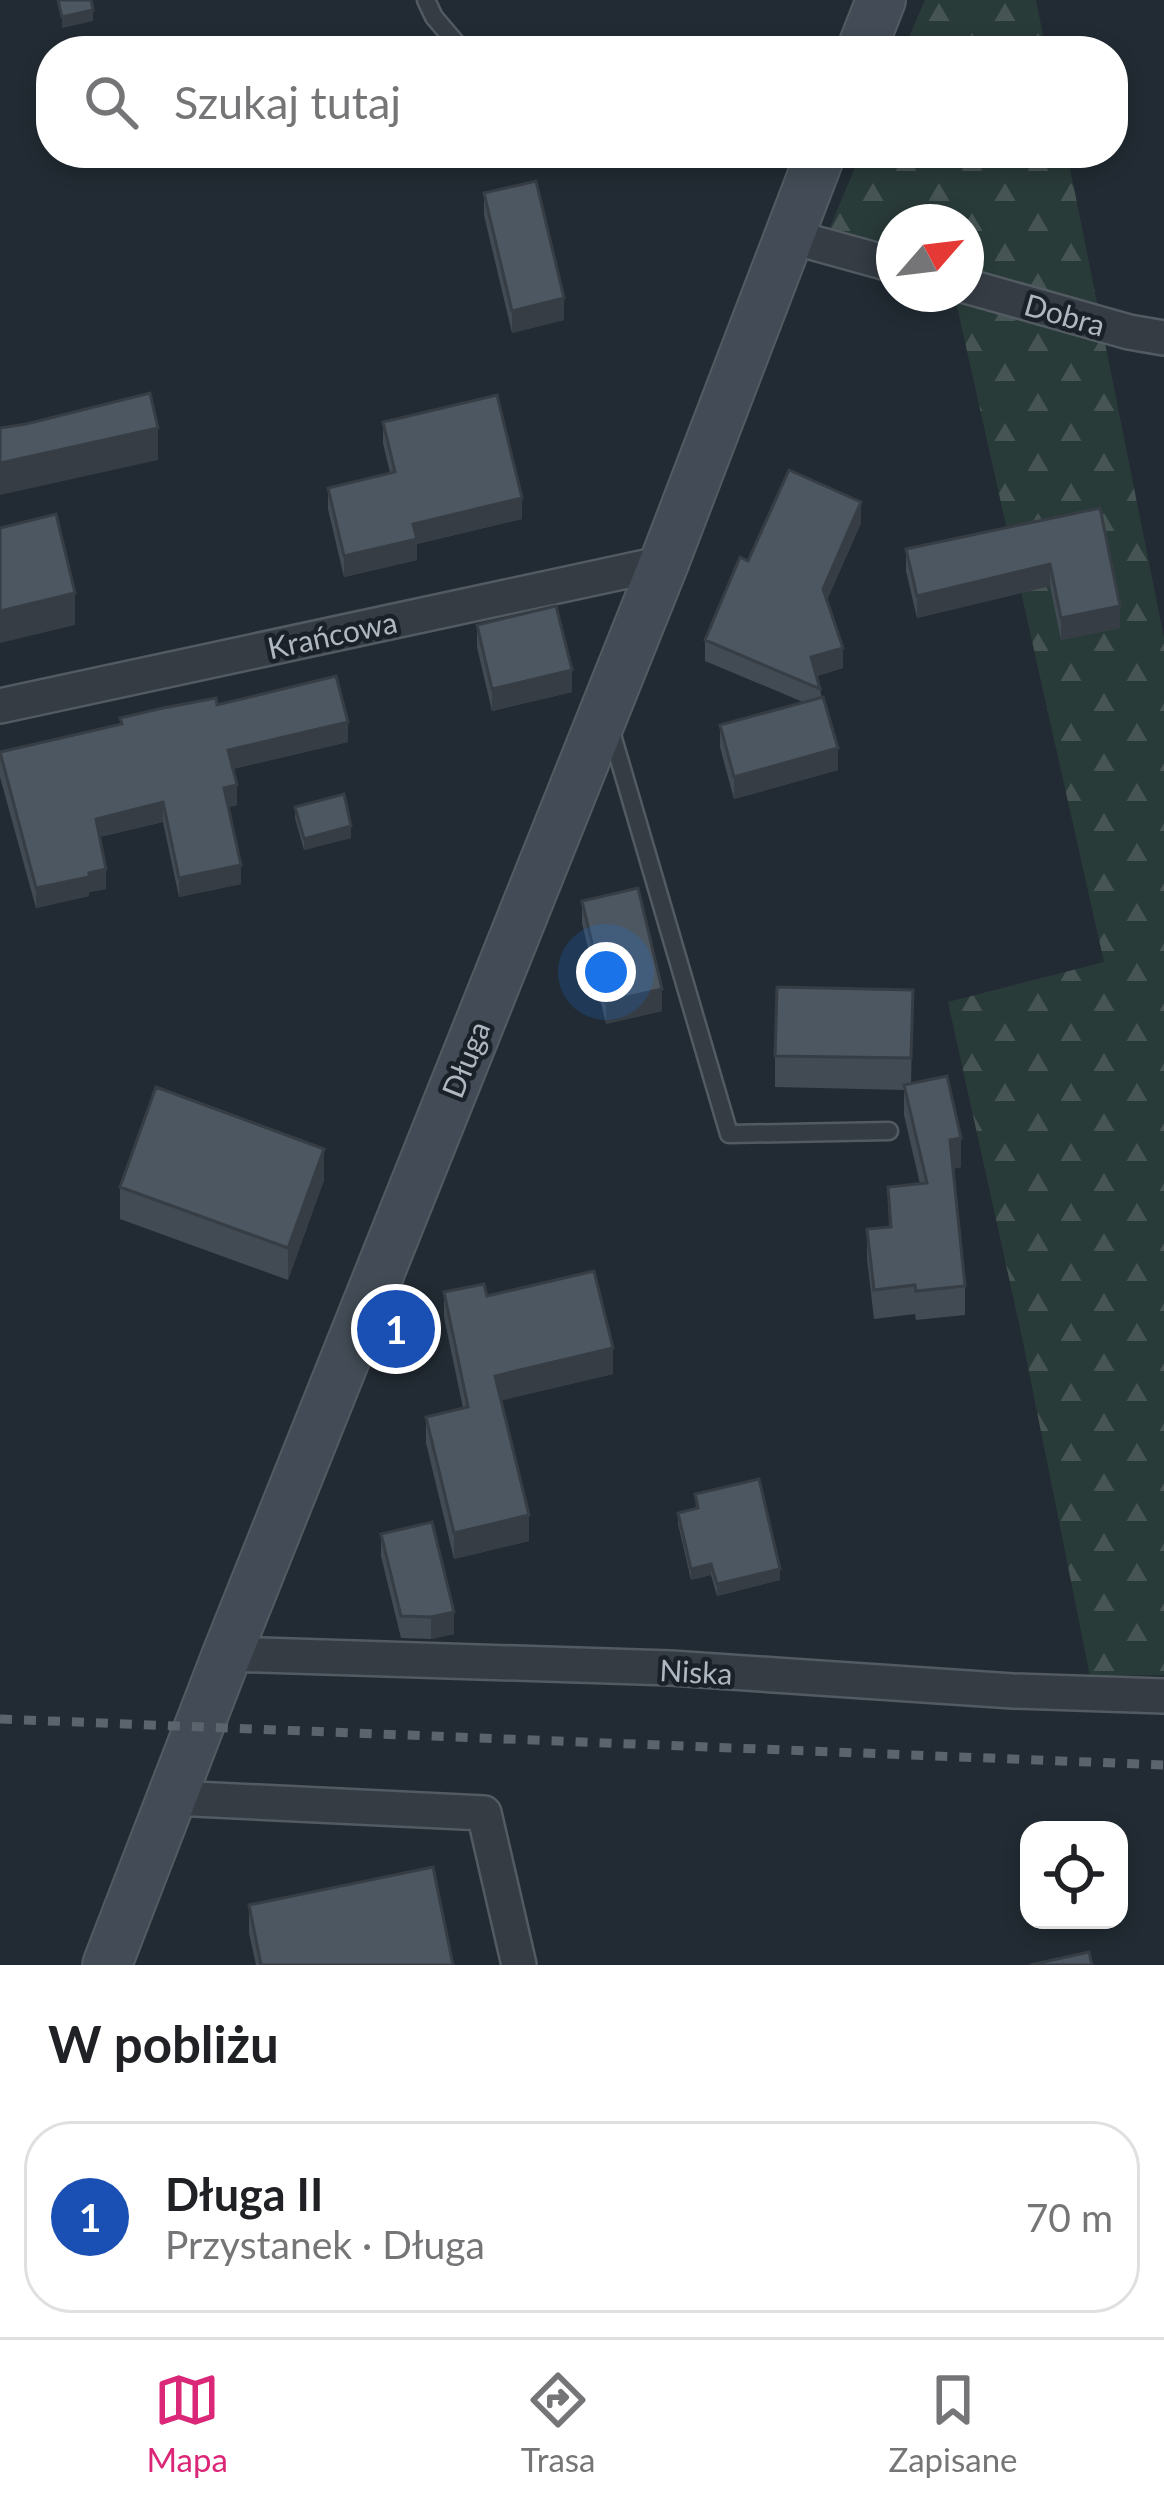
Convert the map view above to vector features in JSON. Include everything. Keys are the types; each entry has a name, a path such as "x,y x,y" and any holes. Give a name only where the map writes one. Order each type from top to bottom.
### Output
{"street":[{"path":"858,36 881,0"},
{"name":"Długa","path":"107,1965 664,562 815,168"},
{"path":"790,236 876,261"},
{"name":"Dobra","path":"984,291 1164,338"},
{"name":"Krańcowa","path":"0,706 664,562"},
{"name":"Niska","path":"227,1654 671,1668 1164,1696"},
{"path":"175,1798 484,1813 519,1965"}],"lane":[{"path":"426,0 450,36"},
{"path":"605,710 729,1134 889,1131"}],"green space":[{"path":"925,0 1036,0 1043,36 909,36"},
{"path":"855,168 1070,168 1164,638 1164,1675 1090,1676 948,1002 1104,962 958,312 984,312 984,204 876,204 876,262 826,237"}],"building":[{"path":"58,0 91,0 93,10 62,17"},
{"path":"536,181 564,298 512,311 484,193"},
{"path":"150,393 158,428 0,463 0,428"},
{"path":"497,395 522,498 413,524 417,539 344,556 328,488 395,472 383,422"},
{"path":"789,470 861,502 823,589 843,648 811,657 820,689 705,640 740,557 748,561"},
{"path":"1100,508 1120,606 1061,618 1050,564 917,596 906,549"},
{"path":"56,514 75,593 0,611 0,528"},
{"path":"556,606 572,670 492,689 477,625"},
{"path":"336,676 348,722 228,750 237,785 224,788 241,865 179,878 163,802 96,819 106,869 36,888 0,752 122,724 120,718 163,708 216,698 217,705"},
{"path":"823,697 838,748 734,777 720,725"},
{"path":"344,794 351,826 304,839 295,807"},
{"path":"638,888 662,989 606,1002 582,901"},
{"path":"777,987 913,990 911,1058 775,1056"},
{"path":"947,1076 961,1138 950,1140 965,1286 874,1290 867,1229 891,1227 888,1187 927,1183 904,1085"},
{"path":"156,1087 324,1149 288,1248 120,1187"},
{"path":"594,1271 613,1348 495,1376 529,1515 454,1533 426,1417 468,1407 444,1292 484,1284 487,1296"},
{"path":"759,1479 780,1569 717,1584 711,1564 691,1569 678,1513 698,1508 695,1494"},
{"path":"432,1522 454,1612 401,1616 381,1534"},
{"path":"433,1867 453,1965 261,1965 249,1905"},
{"path":"1089,1952 1092,1965 1030,1965"}],"railway":[{"path":"0,1719 1164,1765"}],"place":[{"name":"Długa II","path":"396,1329"}]}
